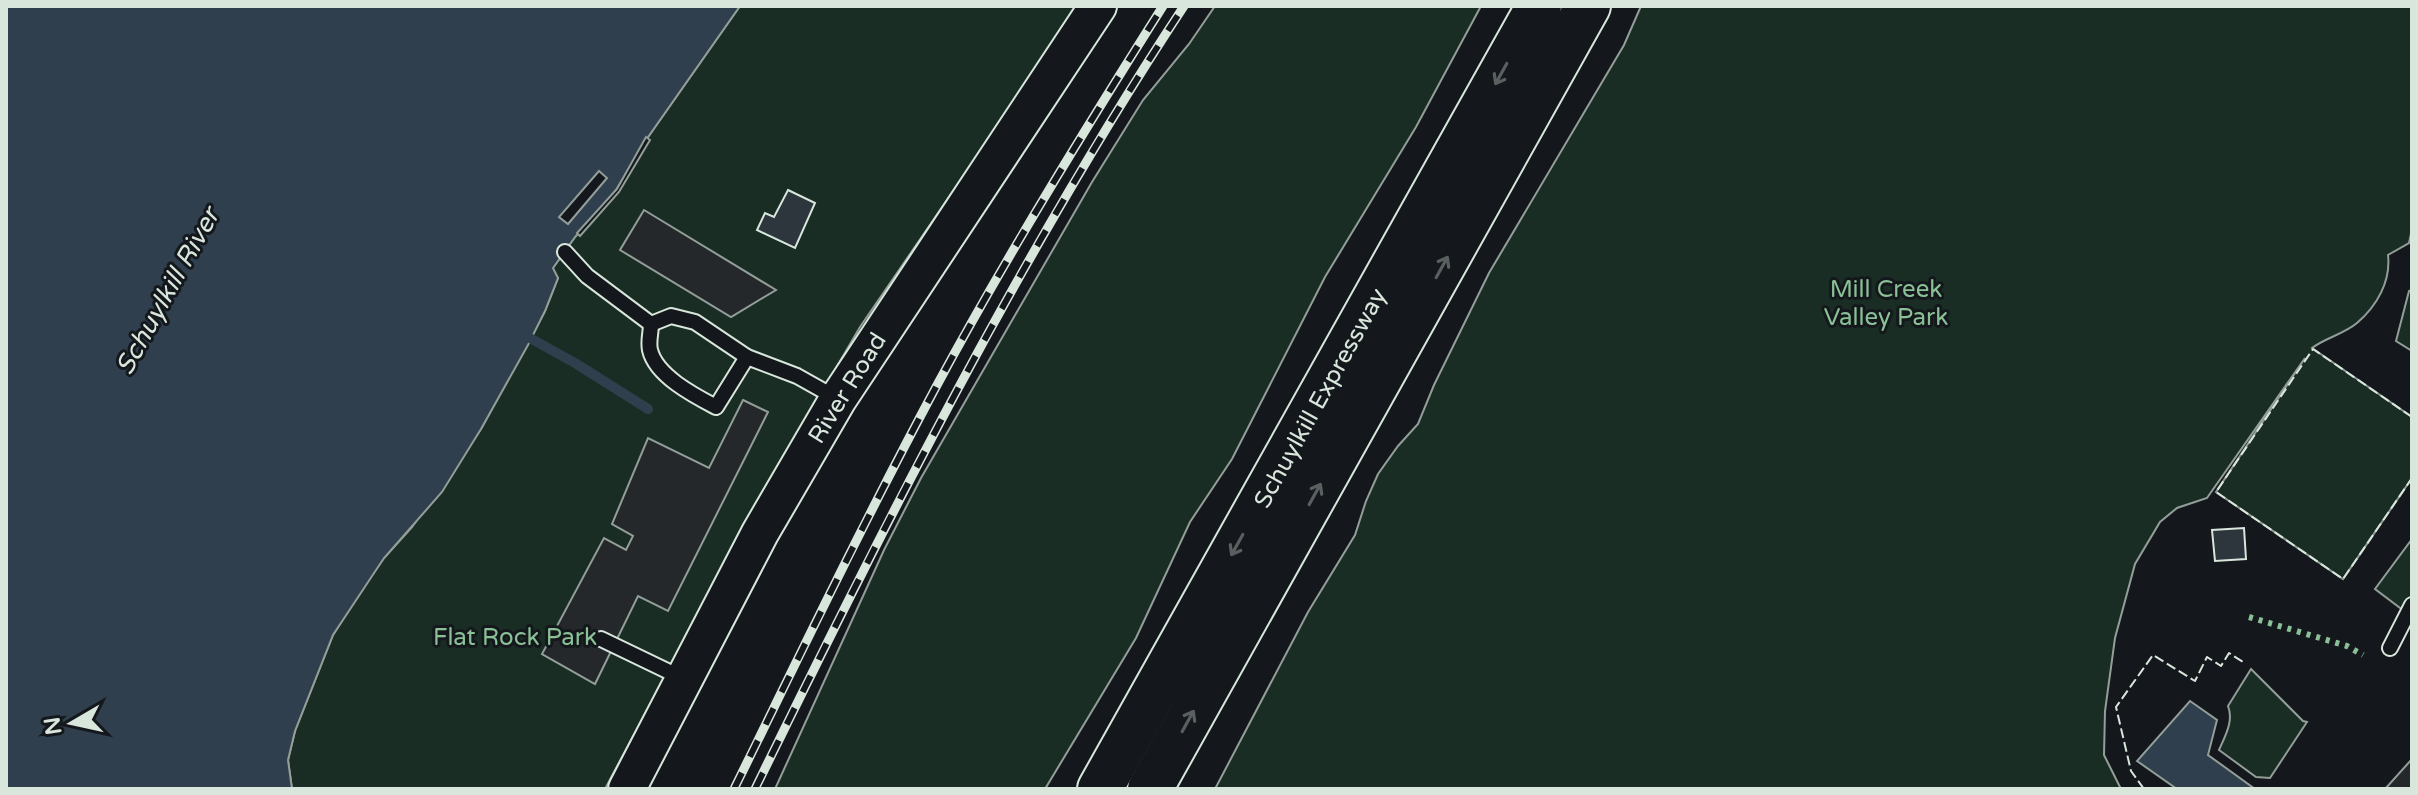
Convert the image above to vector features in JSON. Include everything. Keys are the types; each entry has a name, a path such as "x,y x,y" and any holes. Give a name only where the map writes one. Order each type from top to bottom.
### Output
{"highway":[{"name":"Schuylkill Expressway","path":"1100,789 1539,6"},
{"name":"Schuylkill Expressway","path":"1150,789 1588,6"}],"street":[{"name":"River Road","path":"627,789 760,533 838,399 1098,6"}],"lane":[{"path":"565,252 587,276 651,324"},
{"path":"651,324 671,316 695,322 747,357 797,376 838,399"},
{"path":"651,324 650,350 663,373 716,407 747,357"},
{"path":"2390,648 2412,605"},
{"path":"601,639 685,679"}],"green space":[{"name":"Flat Rock Park","path":"740,6 1080,6 860,327 760,498 605,789 292,789 288,760 295,731 333,635 384,558 412,527 481,429 545,311 558,278 552,269 616,190 646,140"},
{"path":"1215,6 1481,6 1416,127 1325,277 1232,459 1190,522 1136,638 1045,789 775,789 884,550 921,478 1092,182 1143,100 1189,44"},
{"name":"Mill Creek Valley Park","path":"1641,6 2412,6 2412,229 2409,243 2388,255 2385,283 2364,316 2352,327 2312,348 2412,417 2412,478 2343,579 2216,492 2305,358 2207,498 2177,508 2160,522 2135,564 2115,638 2105,711 2104,755 2121,789 1215,789 1308,612 1355,535 1378,474 1418,424 1489,273 1624,45"},
{"path":"2412,290 2412,351 2396,341 2409,291"},
{"path":"2412,539 2412,617 2375,589"},
{"path":"2251,669 2307,722 2270,778 2256,777 2219,750 2229,723 2228,706"}],"shaded area":[{"path":"644,210 776,290 731,317 620,250"},
{"path":"743,400 768,412 668,611 638,596 595,684 542,654 604,538 626,550 633,536 612,524 648,438 709,468"},
{"path":"2412,759 2412,789 2385,789"}],"water":[{"name":"Schuylkill River","path":"6,6 740,6 646,140 616,190 553,268 558,278 545,311 481,429 442,492 384,558 333,635 295,731 288,760 292,789 6,789"},
{"path":"2190,701 2217,720 2208,755 2255,789 2177,789 2137,761"}],"pier":[{"path":"646,137 650,140 619,192 580,236 577,233 617,189"},
{"path":"599,171 607,178 568,224 559,217"}],"building":[{"path":"788,190 815,203 795,248 757,230 765,213 774,217"},
{"path":"2244,528 2246,559 2215,561 2212,530"}],"waterway":[{"path":"519,332 648,409"}],"railway":[{"path":"734,789 936,387 1046,195 1163,6"},
{"path":"755,789 957,390 1066,196 1184,6"}],"hedge":[{"path":"2249,617 2347,646 2363,655"}],"fence":[{"path":"2412,417 2313,349 2216,492 2343,579 2412,478"},
{"path":"2144,789 2131,771 2116,707 2153,655 2195,681 2207,657 2221,666 2229,653 2243,662"}]}
